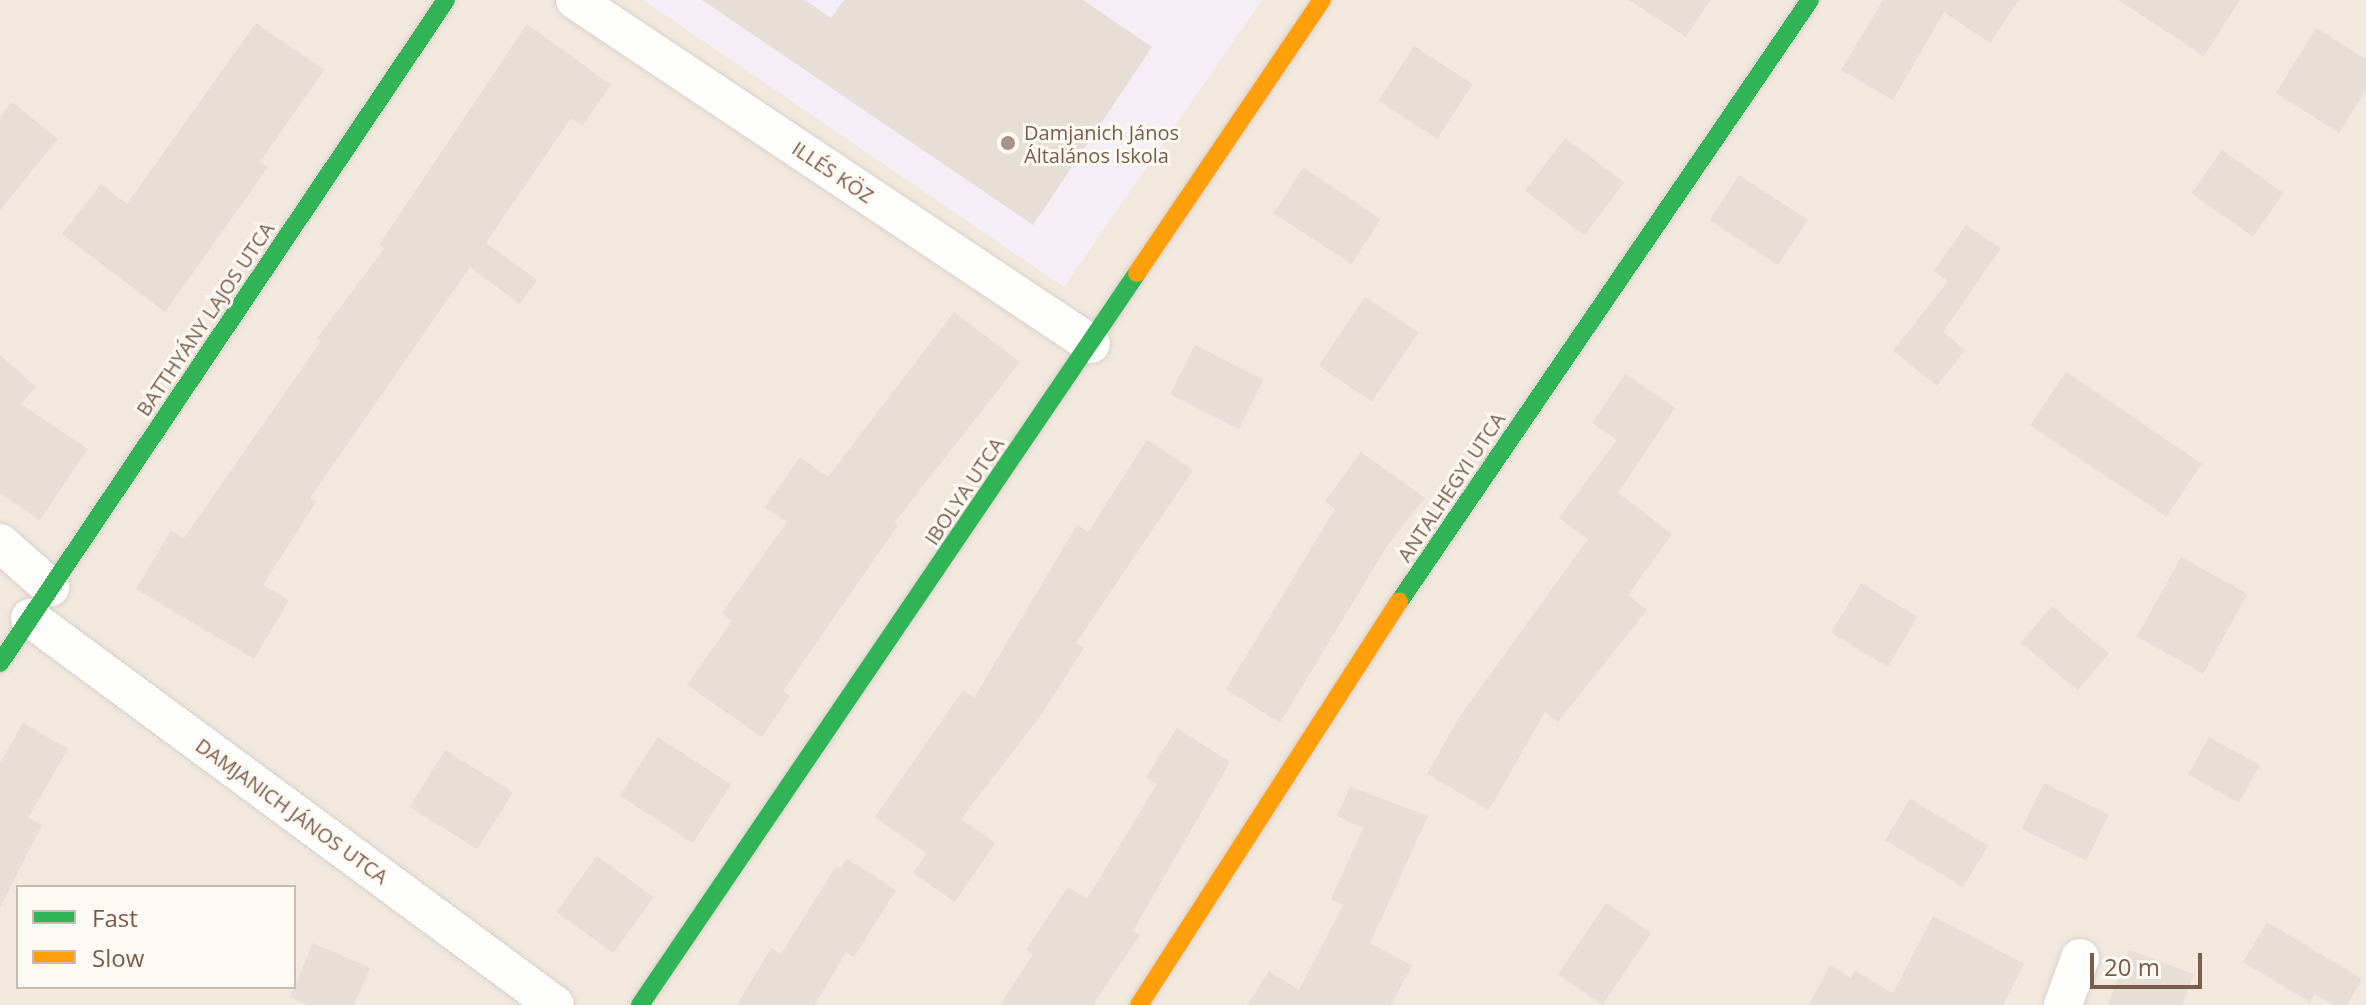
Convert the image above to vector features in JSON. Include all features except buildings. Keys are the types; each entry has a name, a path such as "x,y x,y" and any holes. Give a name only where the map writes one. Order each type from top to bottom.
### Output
{"street":[{"name":"BATTHYÁNY LAJOS UTCA","path":"0,663 446,0"},
{"name":"ILLÉS KÖZ","path":"575,0 1091,344"},
{"name":"IBOLYA UTCA","path":"640,1005 1322,0"},
{"name":"ANTALHEGYI UTCA","path":"1139,1005 1313,728 1810,0"},
{"name":"DAMJANICH JÁNOS UTCA","path":"0,543 40,602 555,1005"},
{"path":"2063,1005 2080,958"}],"shaded area":[{"path":"0,0 2366,0 2366,1005 0,1005"},
{"name":"Damjanich János Általános Iskola","path":"643,0 1262,0 1064,287"}],"traffic: fast":[{"path":"0,663 446,0"},
{"path":"1399,602 1810,0"},
{"path":"640,1005 1137,273"}],"traffic: slow":[{"path":"1137,273 1322,0"},
{"path":"1139,1005 1399,602"}],"place":[{"name":"Damjanich János Általános Iskola","path":"1008,143"}]}
